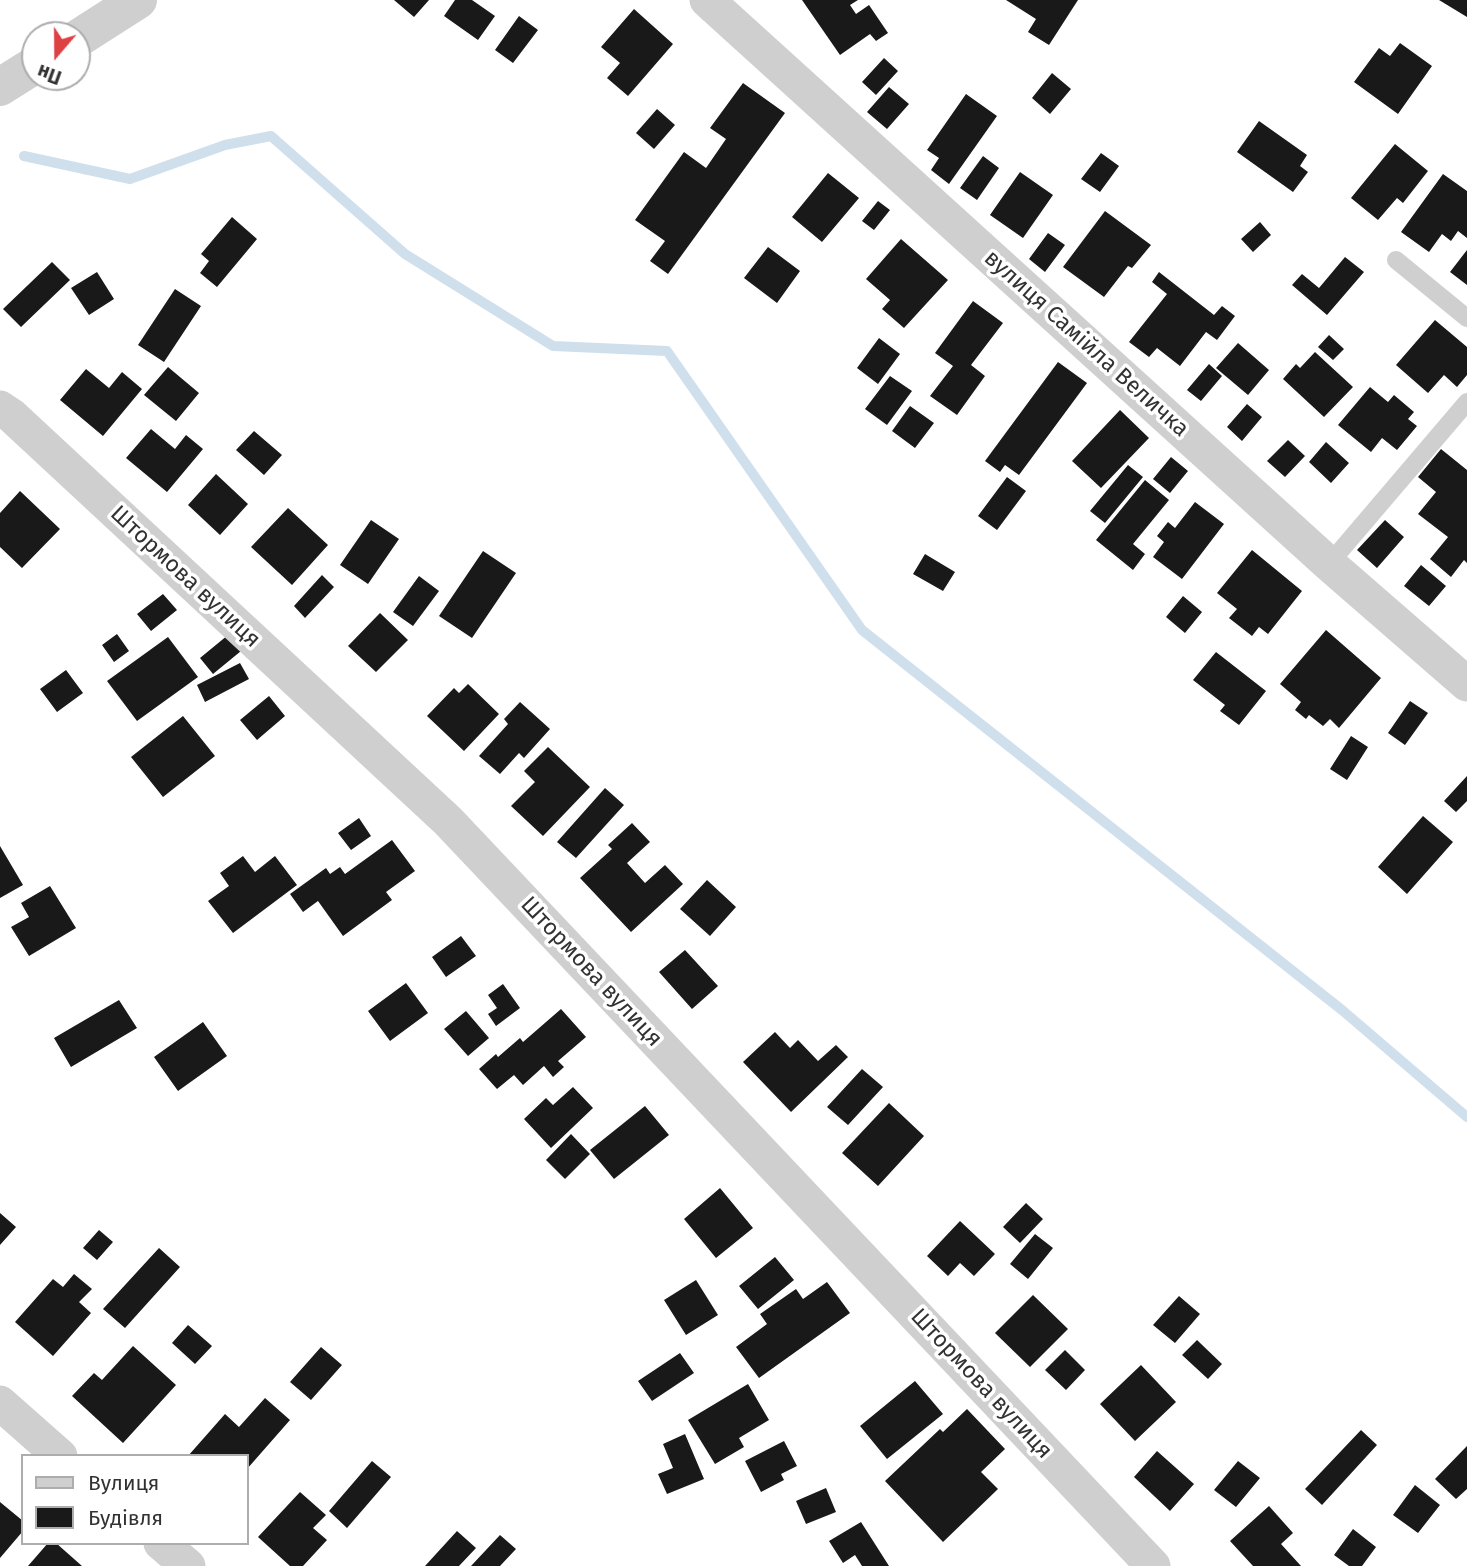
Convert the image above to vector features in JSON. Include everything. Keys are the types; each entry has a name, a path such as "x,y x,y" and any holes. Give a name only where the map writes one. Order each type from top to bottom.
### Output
{"street":[{"name":"вулиця Самійла Величка","path":"707,0 1329,564 1467,684"},
{"path":"91,29 131,2"},
{"path":"0,87 21,74"},
{"name":"Штормова вулиця","path":"0,408 12,416 448,821 1153,1566"},
{"path":"0,1403 58,1454"},
{"path":"163,1545 188,1566"}],"lane":[{"path":"1396,260 1467,318"},
{"path":"1329,564 1467,402"}],"building":[{"path":"394,0 429,0 414,17"},
{"path":"455,0 472,0 495,16 478,40 444,16"},
{"path":"802,0 858,0 850,5 856,14 869,5 888,33 876,41 870,34 840,55"},
{"path":"1006,0 1078,0 1049,45 1028,32 1036,19"},
{"path":"1439,0 1467,0 1467,17"},
{"path":"634,9 673,44 628,96 607,78 620,63 601,47"},
{"path":"519,16 538,30 513,63 495,50"},
{"path":"1400,43 1432,66 1398,114 1354,82 1379,48 1390,56"},
{"path":"884,58 898,71 876,95 862,82"},
{"path":"1052,73 1071,89 1050,114 1032,98"},
{"path":"743,83 785,113 668,274 650,261 665,241 635,220 684,152 706,168 726,139 710,128"},
{"path":"889,87 909,104 887,129 867,112"},
{"path":"966,94 997,116 949,184 931,170 939,158 927,150"},
{"path":"657,109 675,125 654,149 636,133"},
{"path":"1259,121 1307,155 1300,166 1308,172 1293,192 1237,152"},
{"path":"1395,144 1428,171 1403,203 1397,198 1378,220 1351,198"},
{"path":"1101,153 1119,166 1100,192 1081,179"},
{"path":"983,156 999,168 977,200 960,188"},
{"path":"1020,172 1053,195 1023,238 990,215"},
{"path":"828,173 859,198 822,242 792,217"},
{"path":"1443,174 1467,191 1467,238 1458,231 1451,241 1442,234 1429,252 1401,232"},
{"path":"878,201 890,210 874,230 862,221"},
{"path":"1105,211 1151,245 1132,268 1128,266 1104,297 1063,267"},
{"path":"232,217 257,239 217,287 200,273 209,261 201,254"},
{"path":"1260,222 1271,235 1253,252 1241,239"},
{"path":"1048,233 1065,245 1045,272 1029,259"},
{"path":"901,239 948,280 904,328 882,309 890,300 866,279"},
{"path":"768,247 800,271 777,303 744,278"},
{"path":"1467,250 1467,285 1450,272"},
{"path":"1345,257 1364,272 1327,315 1292,285 1302,274 1319,288"},
{"path":"52,262 70,280 21,327 3,309"},
{"path":"97,272 114,299 89,315 71,288"},
{"path":"1159,272 1214,315 1222,306 1235,316 1217,340 1206,332 1180,366 1157,348 1149,357 1129,342 1167,294 1152,282"},
{"path":"175,289 201,306 164,362 138,345"},
{"path":"973,301 1003,323 971,365 985,376 957,415 930,396 953,366 935,353"},
{"path":"1435,320 1467,347 1467,375 1457,387 1444,375 1428,393 1396,365"},
{"path":"1329,335 1344,349 1333,360 1318,347"},
{"path":"879,338 900,354 878,384 857,368"},
{"path":"1238,343 1269,370 1248,395 1216,368"},
{"path":"1315,352 1353,387 1324,417 1283,379 1296,364 1300,368"},
{"path":"1058,362 1087,383 1019,475 1005,465 1000,472 985,461"},
{"path":"1209,364 1222,376 1201,401 1187,390"},
{"path":"168,367 199,393 176,421 144,395"},
{"path":"86,369 109,388 122,372 142,389 103,436 60,400"},
{"path":"890,376 912,391 887,425 865,409"},
{"path":"1370,387 1388,402 1394,395 1414,412 1408,419 1417,426 1397,450 1382,438 1371,452 1338,425"},
{"path":"1247,404 1262,417 1242,441 1227,427"},
{"path":"910,406 934,423 915,448 892,431"},
{"path":"1120,410 1149,438 1101,488 1072,461"},
{"path":"151,429 175,449 186,435 203,449 167,492 126,458"},
{"path":"254,431 282,455 264,475 236,450"},
{"path":"1288,440 1305,456 1285,477 1267,461"},
{"path":"1326,442 1349,463 1331,483 1309,462"},
{"path":"1441,449 1467,470 1467,563 1464,560 1451,577 1430,559 1448,537 1418,514 1436,492 1418,477"},
{"path":"1171,457 1188,471 1170,493 1153,479"},
{"path":"1128,465 1143,477 1105,523 1090,511"},
{"path":"216,474 248,504 220,535 188,505"},
{"path":"1007,477 1026,491 997,530 978,516"},
{"path":"1145,480 1169,500 1133,544 1145,554 1133,570 1096,540"},
{"path":"20,491 60,529 22,568 0,547 0,513"},
{"path":"1195,502 1224,524 1182,579 1153,557 1164,542 1157,536 1168,522 1175,528"},
{"path":"288,508 328,545 292,585 251,547"},
{"path":"371,520 399,539 368,584 340,565"},
{"path":"1385,520 1404,537 1377,568 1357,550"},
{"path":"1252,550 1302,591 1268,634 1259,627 1252,636 1229,618 1237,609 1217,593"},
{"path":"483,551 516,573 472,638 439,616"},
{"path":"925,554 955,572 943,591 913,574"},
{"path":"1421,565 1446,586 1429,606 1404,586"},
{"path":"322,575 334,587 305,618 294,606"},
{"path":"419,576 439,591 413,626 393,612"},
{"path":"163,594 177,610 151,631 137,614"},
{"path":"1183,596 1202,612 1185,633 1166,617"},
{"path":"380,613 408,640 376,672 348,646"},
{"path":"1326,630 1381,678 1339,728 1330,719 1323,726 1309,715 1306,719 1295,710 1301,702 1280,684"},
{"path":"117,634 129,651 114,662 102,645"},
{"path":"228,635 241,651 213,674 200,658"},
{"path":"168,637 198,677 137,721 107,681"},
{"path":"1216,652 1266,691 1239,725 1220,711 1225,705 1193,680"},
{"path":"240,663 249,679 205,702 197,685"},
{"path":"66,670 83,693 57,712 40,689"},
{"path":"468,684 499,714 464,751 427,716 454,688 459,693"},
{"path":"269,696 285,716 257,740 240,720"},
{"path":"1410,701 1428,713 1405,745 1388,733"},
{"path":"520,702 550,729 524,758 519,753 500,774 479,756 508,724 504,719"},
{"path":"183,716 215,756 163,797 131,757"},
{"path":"1351,736 1368,747 1347,780 1330,769"},
{"path":"548,747 590,787 543,836 511,806 535,782 524,771"},
{"path":"1467,776 1467,801 1456,812 1444,801"},
{"path":"605,788 624,805 576,858 557,842"},
{"path":"1423,816 1453,842 1407,894 1378,867"},
{"path":"359,818 371,836 351,850 338,833"},
{"path":"632,823 650,842 627,863 645,883 665,865 683,884 631,932 580,878 612,849 608,845"},
{"path":"392,840 415,871 386,892 392,900 343,936 318,901 303,912 290,894 326,868 330,874 340,867 345,874"},
{"path":"0,846 23,885 0,898"},
{"path":"243,856 255,872 275,856 297,885 233,933 208,901 229,886 220,873"},
{"path":"707,880 736,907 710,936 680,909"},
{"path":"50,886 76,928 29,956 11,927 29,917 21,903"},
{"path":"461,936 476,956 446,977 432,957"},
{"path":"685,950 718,986 692,1009 659,972"},
{"path":"406,983 428,1013 390,1041 368,1011"},
{"path":"503,984 520,1008 496,1026 488,1014 497,1008 488,995"},
{"path":"119,1000 137,1028 71,1067 54,1038"},
{"path":"561,1009 586,1037 558,1061 564,1067 553,1077 544,1066 523,1085 514,1075 497,1089 479,1069 520,1038 523,1042"},
{"path":"466,1011 489,1038 468,1056 444,1029"},
{"path":"203,1022 227,1056 178,1091 154,1057"},
{"path":"775,1032 790,1048 798,1040 818,1061 836,1045 848,1057 791,1112 743,1062"},
{"path":"862,1069 883,1087 848,1125 827,1107"},
{"path":"573,1087 593,1108 551,1148 524,1119 546,1098 553,1105"},
{"path":"889,1103 924,1136 878,1186 842,1153"},
{"path":"645,1106 669,1135 614,1179 590,1150"},
{"path":"571,1134 590,1154 565,1179 546,1160"},
{"path":"720,1188 753,1228 716,1258 684,1219"},
{"path":"1026,1203 1043,1219 1020,1243 1003,1227"},
{"path":"0,1213 16,1227 0,1245"},
{"path":"960,1221 995,1254 974,1276 960,1263 948,1276 927,1256"},
{"path":"99,1230 113,1242 97,1260 83,1248"},
{"path":"1035,1234 1053,1248 1028,1279 1010,1264"},
{"path":"159,1248 180,1267 125,1328 103,1309"},
{"path":"775,1257 794,1280 758,1309 739,1286"},
{"path":"74,1274 92,1289 79,1302 91,1313 53,1356 15,1322 53,1279 63,1287"},
{"path":"696,1280 718,1315 686,1335 664,1300"},
{"path":"827,1282 850,1313 759,1378 736,1347 767,1324 760,1314 796,1289 803,1299"},
{"path":"1033,1295 1068,1329 1030,1367 995,1333"},
{"path":"1179,1296 1200,1314 1175,1343 1153,1325"},
{"path":"188,1325 212,1346 195,1364 172,1343"},
{"path":"1197,1340 1222,1364 1208,1379 1182,1355"},
{"path":"133,1346 176,1385 123,1443 72,1396 94,1373 102,1380"},
{"path":"321,1347 342,1365 311,1400 290,1382"},
{"path":"1065,1350 1085,1370 1066,1390 1045,1370"},
{"path":"680,1353 694,1373 652,1401 638,1381"},
{"path":"1141,1365 1176,1402 1135,1441 1100,1404"},
{"path":"915,1381 943,1414 887,1459 860,1426"},
{"path":"748,1384 769,1420 739,1438 744,1447 715,1464 688,1420"},
{"path":"265,1398 290,1420 248,1468 248,1454 190,1454 225,1414 239,1427"},
{"path":"967,1409 1005,1449 981,1472 998,1489 943,1542 885,1481 940,1429 943,1432"},
{"path":"1361,1430 1377,1445 1322,1505 1305,1489"},
{"path":"685,1434 704,1479 667,1494 658,1474 673,1468 663,1444"},
{"path":"784,1441 797,1466 781,1474 784,1480 761,1492 745,1461"},
{"path":"1467,1446 1467,1489 1456,1499 1435,1479"},
{"path":"1157,1451 1194,1484 1170,1511 1134,1477"},
{"path":"372,1461 391,1477 347,1528 329,1511"},
{"path":"1238,1461 1260,1478 1236,1507 1214,1490"},
{"path":"1415,1485 1440,1505 1418,1533 1393,1515"},
{"path":"826,1488 836,1512 806,1524 796,1501"},
{"path":"300,1492 326,1515 313,1528 327,1540 303,1566 290,1566 258,1537"},
{"path":"0,1502 21,1519 21,1533 0,1558"},
{"path":"1269,1506 1293,1533 1281,1544 1301,1566 1253,1566 1230,1541"},
{"path":"861,1522 889,1566 862,1566 855,1555 843,1563 829,1541"},
{"path":"1353,1529 1376,1547 1362,1566 1349,1566 1334,1555"},
{"path":"457,1531 476,1548 459,1566 425,1566"},
{"path":"500,1535 516,1549 500,1566 471,1566"},
{"path":"46,1545 58,1545 82,1566 28,1566"}],"waterway":[{"path":"24,156 130,179 225,145 271,136 405,254 553,346 667,351 862,630 1342,1010 1467,1117"}]}
